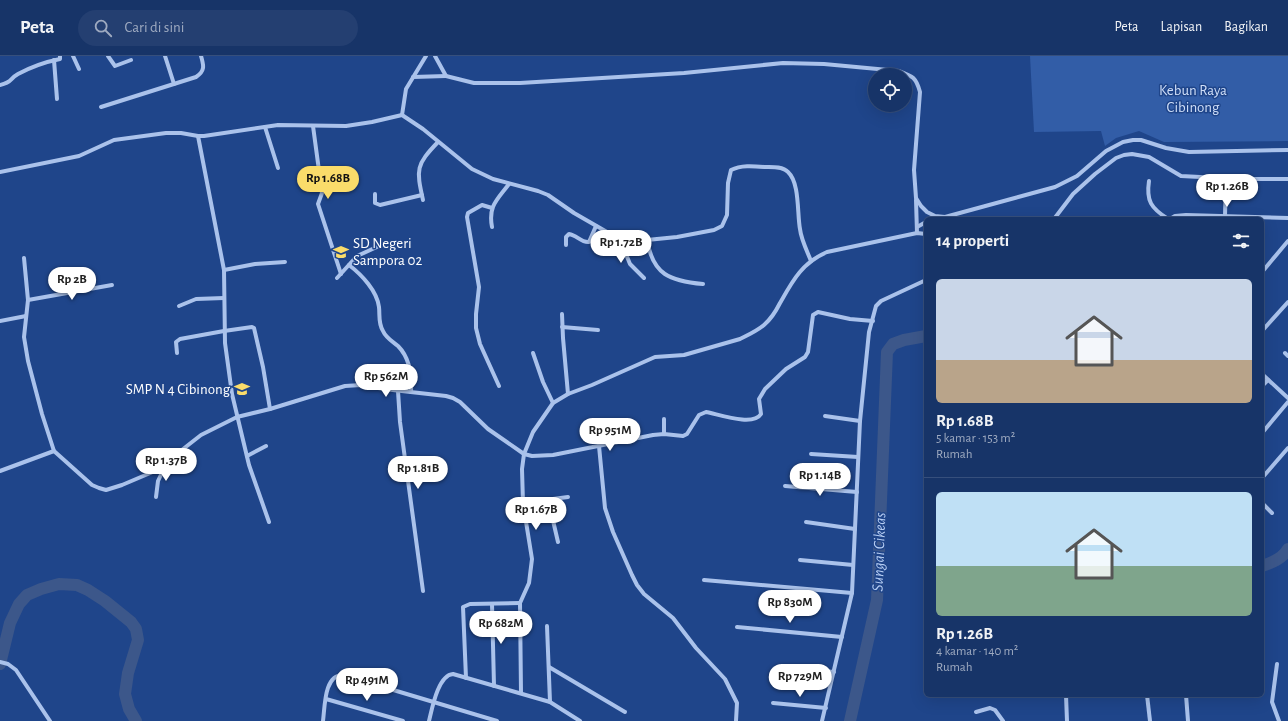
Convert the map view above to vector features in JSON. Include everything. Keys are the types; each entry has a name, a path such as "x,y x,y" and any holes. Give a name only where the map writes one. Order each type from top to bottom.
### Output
{"street":[{"path":"0,85 10,83 16,76 27,70 60,59 60,56"},
{"path":"74,56 79,69"},
{"path":"108,56 115,66 131,60"},
{"path":"165,56 174,84"},
{"path":"101,107 196,77 201,74 204,69 201,56"},
{"path":"402,115 406,89 426,56"},
{"path":"435,56 446,76"},
{"path":"54,60 57,99"},
{"path":"413,77 446,76 474,84 520,83 684,73 783,63 824,64 899,71 912,76 918,84 920,92 914,170 917,233"},
{"path":"0,172 79,156 114,140 166,133 181,133 198,136 291,125 346,126 402,115 423,129 472,169 509,184 548,195 574,213 619,237 647,240 677,237 714,230 722,226 726,219 729,173 732,169 754,166 784,169 789,172 792,177 798,196 800,228 810,261"},
{"path":"313,126 322,193 318,204 341,274"},
{"path":"265,127 278,168"},
{"path":"198,136 224,270 224,331 228,373 247,456 255,484 269,522"},
{"path":"945,217 1055,187 1077,176 1106,151 1123,142 1133,140 1141,140 1166,148 1189,152 1288,150"},
{"path":"423,200 418,172 422,159 438,142"},
{"path":"1056,217 1074,194 1095,174 1119,156 1132,154 1149,157 1181,176 1226,177 1238,179 1288,179"},
{"path":"1225,216 1226,177"},
{"path":"1149,181 1148,198 1155,209 1166,217"},
{"path":"492,227 490,215 492,208 509,184"},
{"path":"374,194 375,203 380,205 422,195"},
{"path":"916,198 921,206 932,217"},
{"path":"492,208 482,205 468,213 467,217 479,287 476,328 480,344 499,386"},
{"path":"1173,217 1186,215 1203,217"},
{"path":"1218,217 1240,217"},
{"path":"1264,218 1288,218"},
{"path":"917,227 924,223"},
{"path":"566,245 566,237 569,234 572,234 584,242 589,242 596,226"},
{"path":"521,693 520,603 529,583 532,559 524,503 522,469 524,454 533,432 553,403 568,394 655,357 684,355 748,336 770,319 797,274 810,261 827,252 917,233 924,234"},
{"path":"619,237 630,264 644,278"},
{"path":"647,240 652,261 660,270 677,280 703,284"},
{"path":"1264,270 1288,241"},
{"path":"337,278 360,254 379,246"},
{"path":"24,258 28,300 24,337 36,393 54,451 92,485 106,490 140,479 155,471 166,464 201,435 237,417 270,409 353,384 453,398 460,402 488,429 524,454 542,456 664,434 684,436 699,416 706,412 748,421 758,418 761,414 759,399 765,389 786,369 805,357 808,352 813,315 818,312 850,319 873,321"},
{"path":"224,270 255,264 285,262"},
{"path":"349,265 366,281 374,293 377,300 380,325 388,338 403,352 407,359 412,381 411,392"},
{"path":"822,721 852,593 860,421 867,350 876,306 881,301 924,281"},
{"path":"28,300 112,285"},
{"path":"179,306 196,299 224,298"},
{"path":"1264,329 1288,302"},
{"path":"562,314 568,394"},
{"path":"0,321 26,316"},
{"path":"562,327 598,330"},
{"path":"177,353 176,344 178,340 224,331 252,328 255,330 270,409"},
{"path":"533,353 543,382 553,403"},
{"path":"1264,376 1288,398"},
{"path":"1264,384 1268,380"},
{"path":"398,391 400,422 423,591"},
{"path":"1264,431 1288,402"},
{"path":"825,416 860,421"},
{"path":"664,418 664,434"},
{"path":"247,456 266,446"},
{"path":"599,446 608,518 632,575 644,594 673,618 696,648 725,679 737,703 736,721"},
{"path":"1264,476 1288,448"},
{"path":"0,471 54,451"},
{"path":"811,454 858,457"},
{"path":"156,498 158,481 166,464"},
{"path":"785,486 857,492"},
{"path":"524,503 568,497"},
{"path":"548,499 558,542"},
{"path":"1264,506 1272,513"},
{"path":"806,522 855,529"},
{"path":"800,560 853,565"},
{"path":"704,580 852,593"},
{"path":"466,678 463,608 465,605 520,603"},
{"path":"492,604 494,686"},
{"path":"547,626 550,702"},
{"path":"737,627 842,637"},
{"path":"0,662 8,664 22,677 37,703 50,721"},
{"path":"1277,664 1272,702 1279,721"},
{"path":"549,667 625,712"},
{"path":"783,667 834,672"},
{"path":"429,721 439,689 446,676 449,674 550,702 580,721"},
{"path":"323,721 329,683 331,679 338,675 343,675 497,721"},
{"path":"1066,697 1067,721"},
{"path":"1147,697 1150,721"},
{"path":"1186,697 1188,721"},
{"path":"326,699 403,721"},
{"path":"773,703 826,708"},
{"path":"976,712 990,708 995,710 1003,721"},
{"path":"570,721 572,716"}],"green space":[{"name":"Kebun Raya Cibinong","path":"1030,56 1288,56 1288,141 1164,142 1139,131 1116,138 1105,146 1101,131 1034,132"}],"waterway":[{"name":"Sungai Cikeas","path":"850,721 877,600 887,352 893,344 904,340 924,336"},
{"name":"Sungai Cikeas","path":"1264,565 1277,560 1288,549"},
{"name":"Sungai Cikeas","path":"0,664 10,623 19,604 27,595 59,584 77,585 105,601 131,622 136,629 138,640 128,673 125,694 129,709 136,721"}],"place":[{"name":"SD Negeri Sampora 02","path":"341,252"},
{"name":"SMP N 4 Cibinong","path":"242,389"}]}
